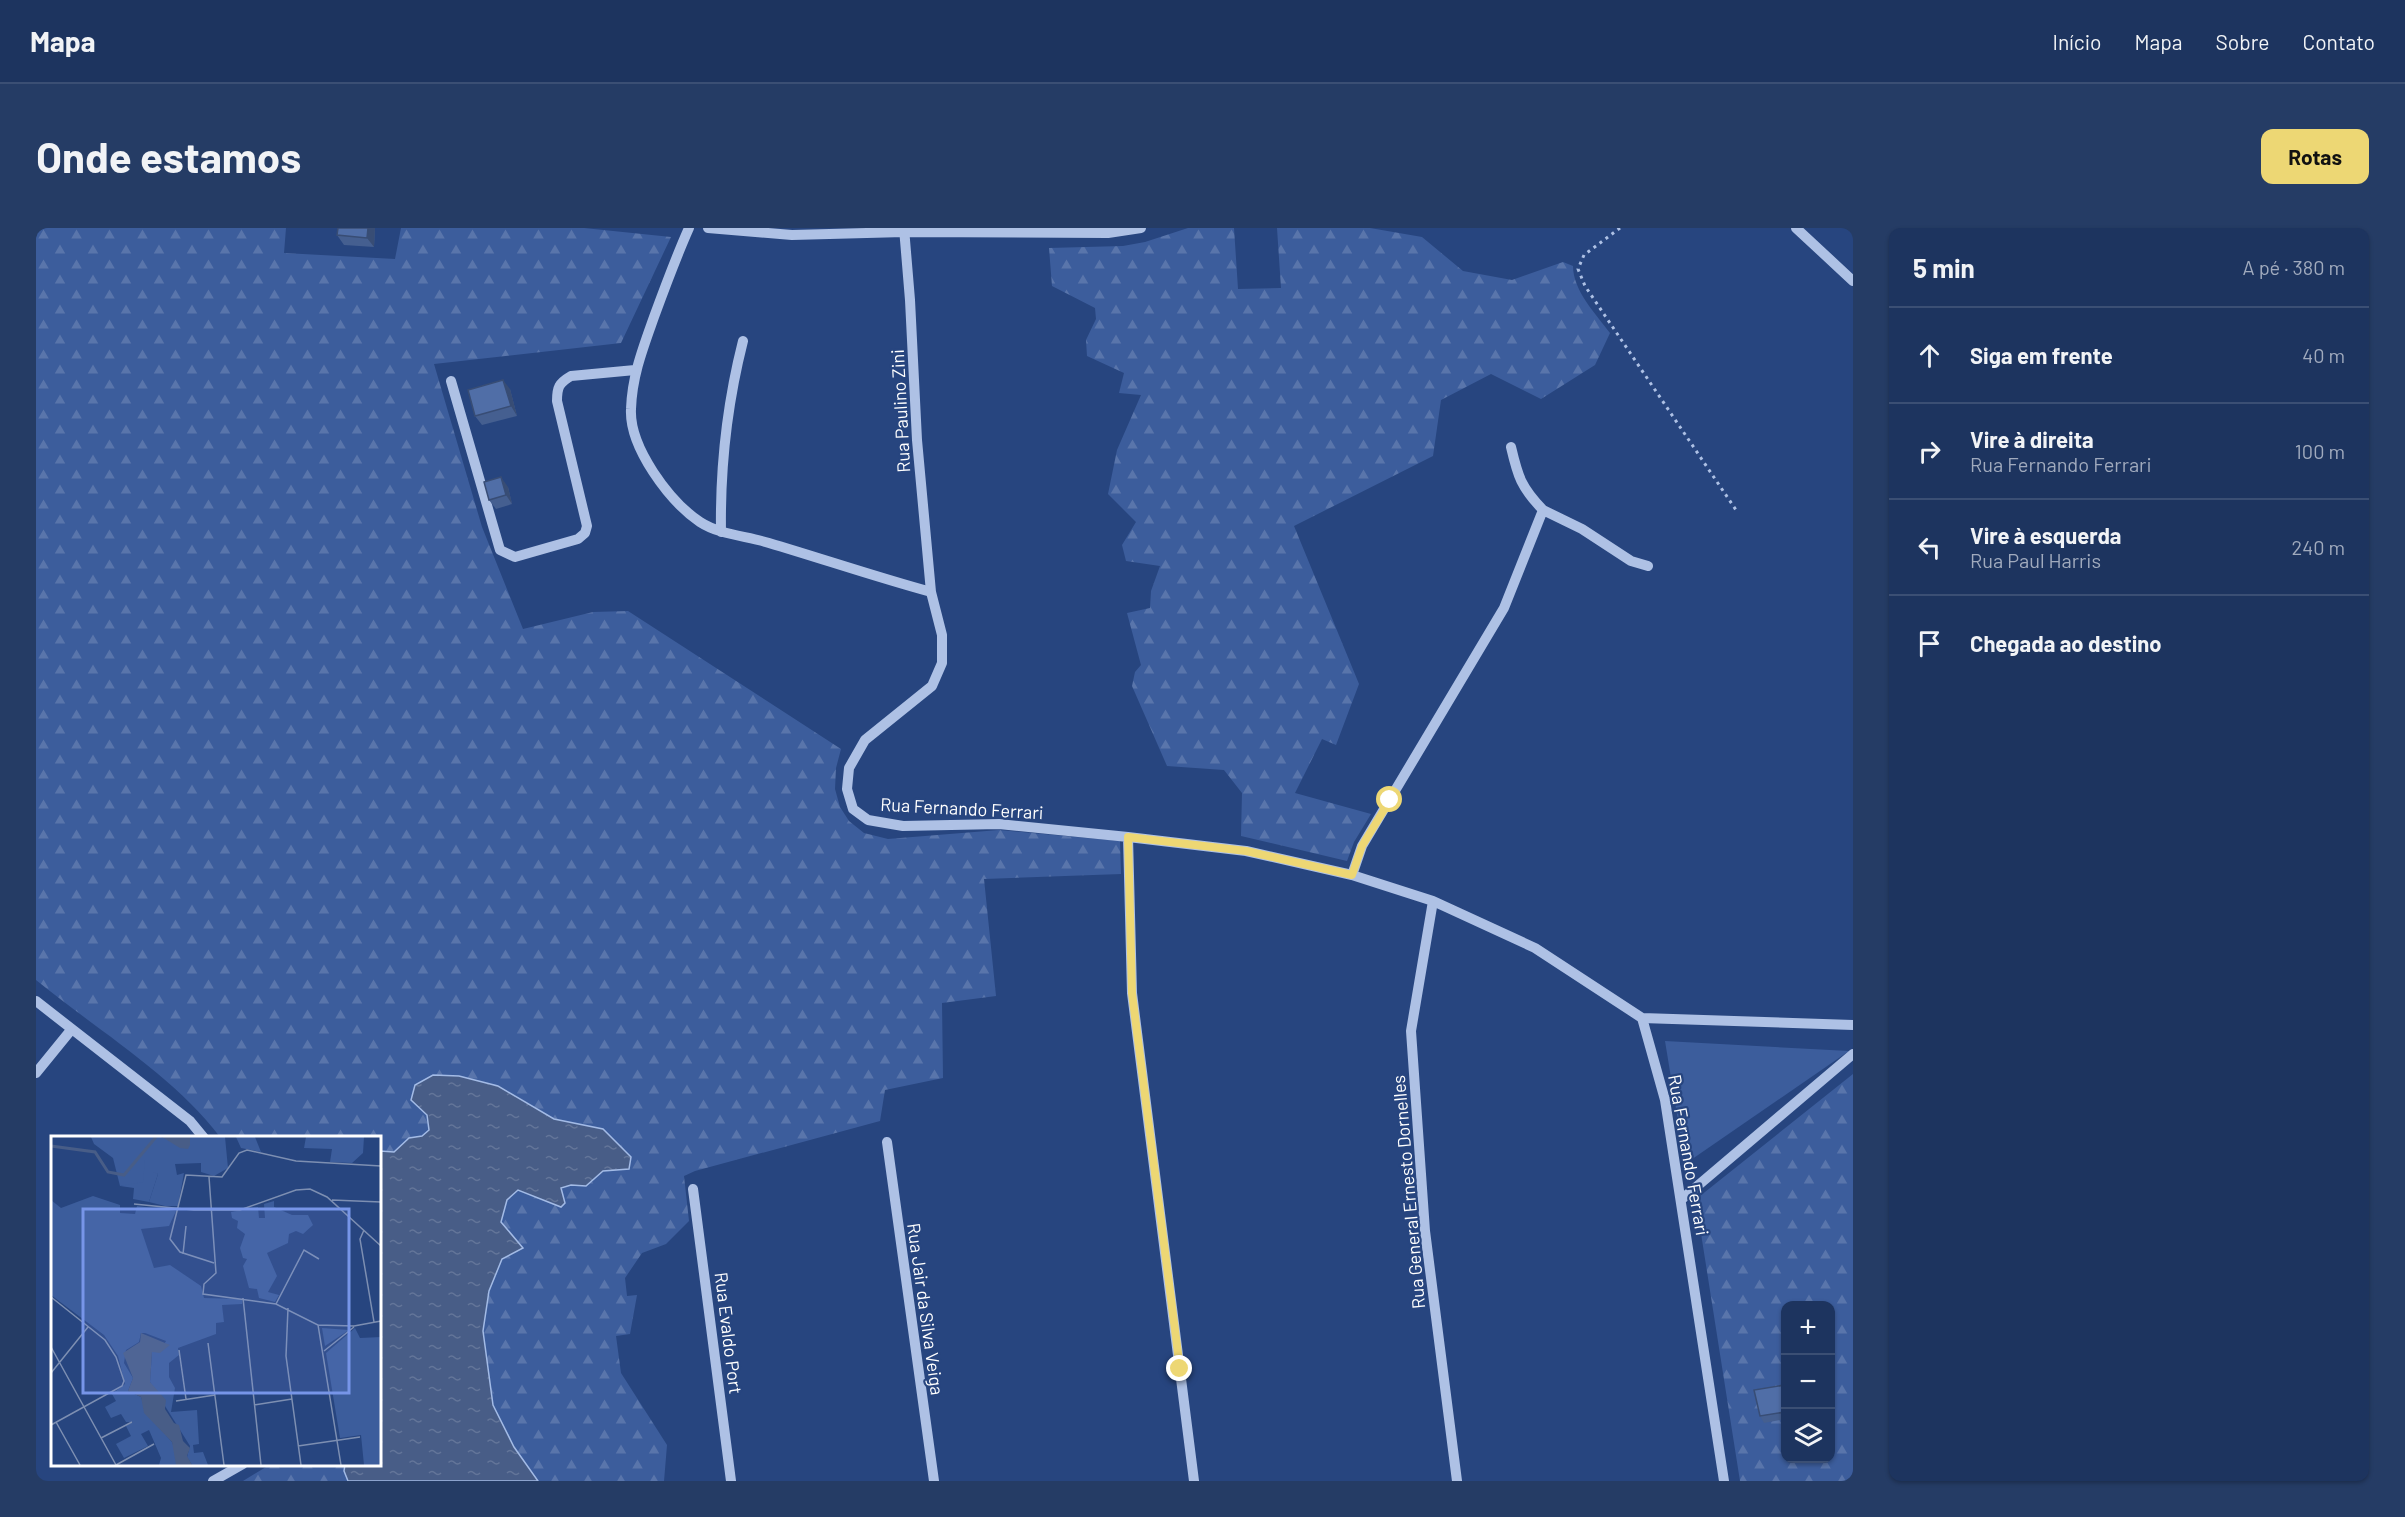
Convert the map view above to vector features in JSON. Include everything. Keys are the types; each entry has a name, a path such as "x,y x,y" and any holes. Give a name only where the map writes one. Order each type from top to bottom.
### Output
{"street":[{"path":"689,228 673,263 636,370 631,411 633,433 665,487 682,508 701,523 722,532 768,543 930,592"},
{"path":"708,228 792,235 904,230 1108,233 1141,228"},
{"path":"1796,228 1853,281"},
{"name":"Rua Paulino Zini","path":"904,230 910,300 916,440 930,592"},
{"path":"722,532 721,495 726,425 731,390 743,341"},
{"path":"451,381 500,550 515,556 578,538 585,533 587,526 556,401 557,387 571,376 636,370"},
{"path":"1510,447 1515,468 1525,492 1543,510 1582,529 1631,561 1648,566"},
{"path":"1352,875 1362,846 1504,608 1543,510"},
{"name":"Rua Fernando Ferrari","path":"930,592 942,635 942,663 932,686 865,740 849,768 847,789 853,809 868,820 903,826 999,824 1128,837 1246,851 1352,875 1433,900 1535,948 1641,1018 1665,1100 1725,1481"},
{"path":"1128,837 1132,993 1194,1481"},
{"name":"Rua General Ernesto Dornelles","path":"1433,900 1411,1031 1425,1231 1457,1481"},
{"path":"36,1001 70,1030 190,1121 203,1136"},
{"path":"1641,1018 1853,1025"},
{"path":"36,1073 70,1030"},
{"path":"1682,1199 1853,1054"},
{"name":"Rua Jair da Silva Veiga","path":"886,1142 933,1481"},
{"name":"Rua Evaldo Port","path":"693,1189 731,1481"},
{"path":"213,1481 239,1466"}],"path":[{"path":"1620,228 1584,255 1578,269 1581,278 1736,510"}],"green space":[{"path":"36,228 286,228 284,253 395,259 401,228 584,228 671,237 621,343 434,364 482,527 523,629 593,612 628,611 841,749 836,768 835,789 840,807 849,821 864,833 888,839 999,830 1120,841 1121,874 984,879 996,996 942,1003 943,1078 885,1090 880,1121 695,1171 684,1176 689,1221 666,1244 642,1253 625,1278 627,1296 637,1295 630,1334 616,1336 621,1373 667,1445 664,1481 538,1481 517,1452 493,1405 483,1331 489,1291 502,1259 501,1222 507,1200 518,1190 561,1207 561,1189 571,1185 586,1186 603,1171 629,1169 603,1129 554,1119 498,1085 427,1115 429,1130 422,1136 409,1138 394,1152 381,1151 381,1136 219,1136 180,1093 157,1073 36,980"},
{"path":"1188,228 1234,228 1238,289 1281,288 1277,228 1370,228 1422,237 1463,271 1512,280 1563,262 1573,266 1581,293 1610,333 1595,365 1541,399 1491,374 1441,400 1433,456 1294,526 1359,684 1336,745 1322,739 1295,793 1371,814 1354,842 1347,861 1241,836 1242,793 1224,770 1167,766 1132,686 1135,672 1141,665 1127,613 1150,608 1151,591 1160,566 1126,561 1122,545 1136,522 1108,494 1117,450 1141,395 1119,393 1124,373 1087,356 1086,340 1096,319 1095,308 1052,286 1049,248 1123,246 1145,242"},
{"path":"1665,1041 1849,1051 1685,1164"},
{"path":"1853,1074 1853,1481 1740,1481 1697,1208 1700,1196"},
{"path":"268,1466 345,1466 344,1471 348,1481 243,1481"}],"water":[{"path":"433,1075 459,1076 498,1086 554,1119 603,1129 631,1157 629,1169 603,1171 586,1186 571,1185 561,1188 565,1203 561,1207 518,1190 507,1200 501,1222 523,1248 502,1259 489,1291 483,1331 493,1405 514,1447 538,1481 348,1481 344,1471 345,1466 381,1466 381,1151 394,1152 409,1138 422,1136 429,1130 427,1115 411,1100 415,1085"}],"building":[{"path":"338,228 368,228 367,238 337,235"},
{"path":"503,380 511,406 475,416 468,390"},
{"path":"501,477 506,495 489,500 484,482"},
{"path":"1781,1386 1781,1413 1760,1416 1754,1390"}],"route":[{"path":"1180,1369 1132,993 1128,837 1246,851 1352,875 1362,846 1390,800"}]}
